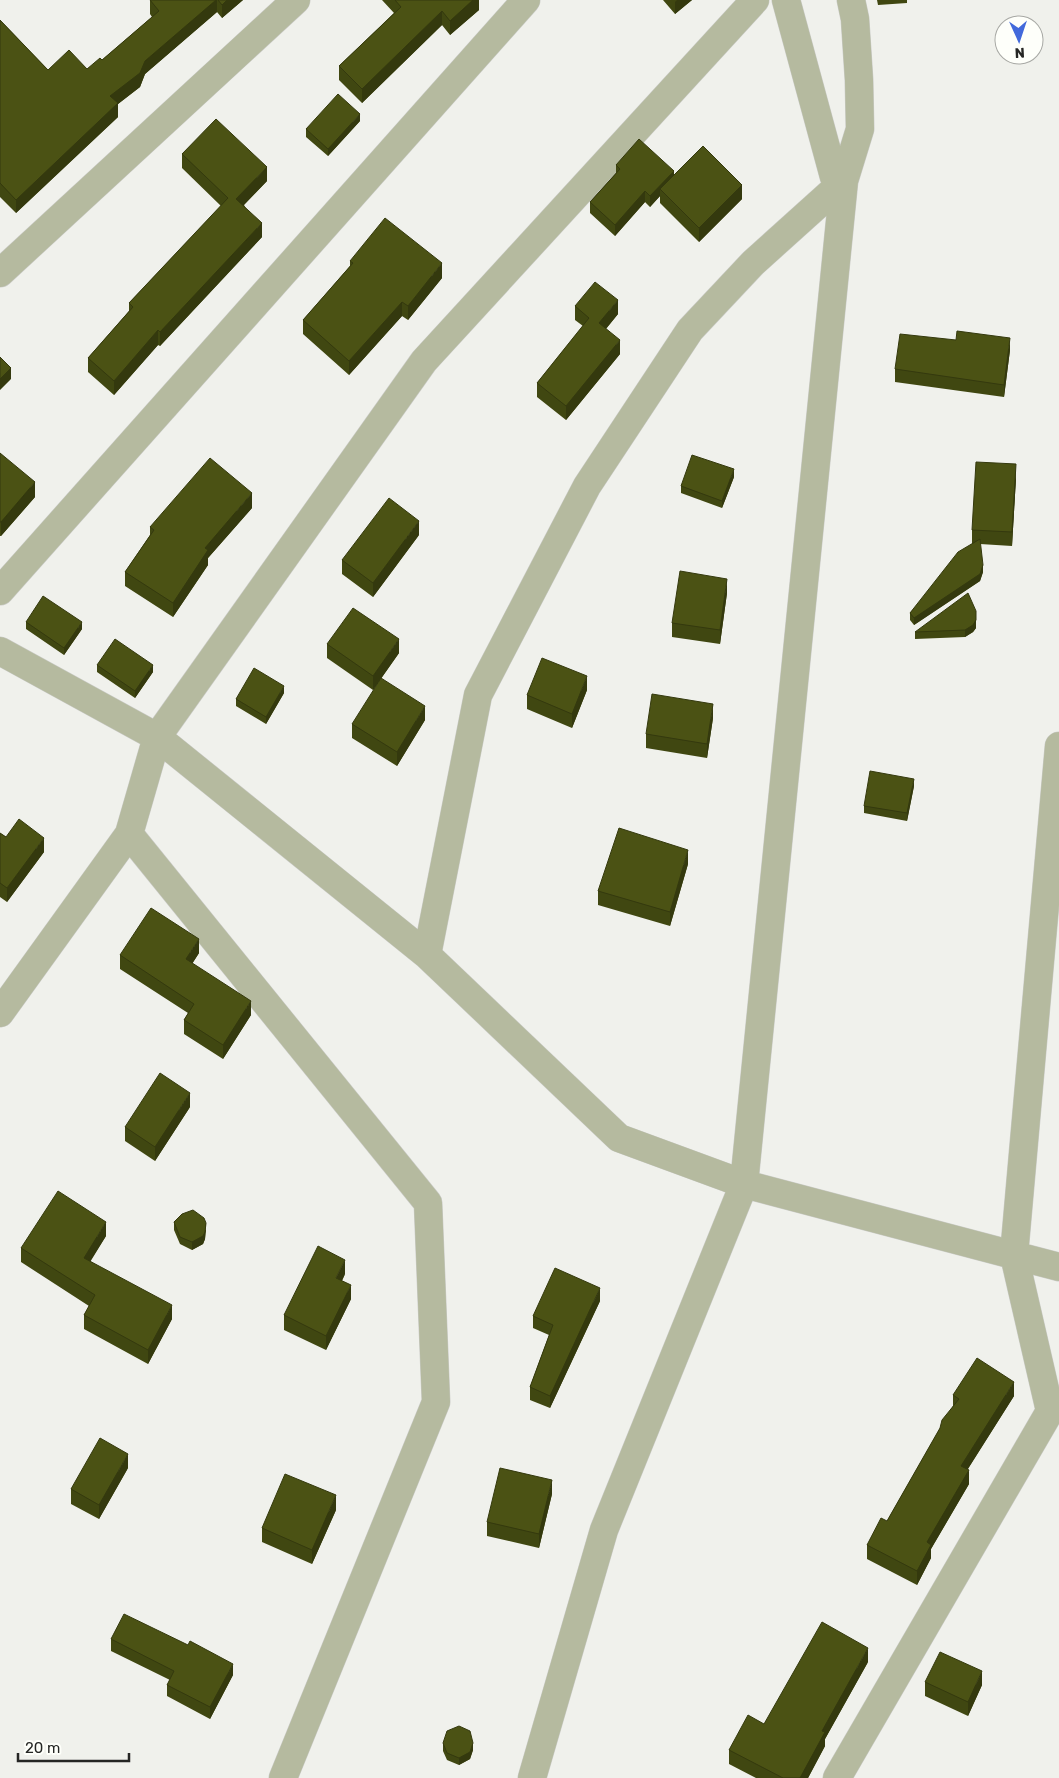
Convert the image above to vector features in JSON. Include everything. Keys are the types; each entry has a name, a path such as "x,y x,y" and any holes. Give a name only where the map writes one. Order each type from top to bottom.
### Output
{"street":[{"path":"0,273 296,0"},
{"path":"0,591 526,0"},
{"path":"0,1013 129,834 157,737 424,360 755,0"},
{"path":"786,0 834,177 844,181"},
{"path":"532,1778 604,1530 744,1184 844,181 860,130 859,80 851,0"},
{"path":"427,955 478,695 586,486 690,330 753,263 844,181"},
{"path":"0,650 157,737 427,955 619,1138 744,1184 1059,1267"},
{"path":"836,1778 1050,1411 1014,1255 1059,746"},
{"path":"129,834 428,1203 436,1402 283,1778"}],"building":[{"path":"150,0 216,0 145,61 140,73 110,96 118,103 16,200 0,183 0,20 48,70 69,50 87,69 100,58 102,60 159,11"},
{"path":"218,0 227,0 222,5"},
{"path":"395,0 473,0 450,21 442,11 362,89 339,66 401,7"},
{"path":"338,94 360,114 328,149 306,129"},
{"path":"216,119 267,167 236,199 262,223 160,332 158,330 114,381 88,358 133,307 129,303 228,198 182,154"},
{"path":"639,139 674,171 650,196 645,191 615,225 590,202 620,169 616,165"},
{"path":"703,146 742,185 699,228 660,189"},
{"path":"385,218 442,263 408,306 402,302 349,361 303,320 353,263 350,261"},
{"path":"595,282 618,300 599,323 620,340 566,406 537,383 589,318 575,306"},
{"path":"957,331 1010,338 1004,385 895,369 900,334 956,340"},
{"path":"0,357 11,368 0,379"},
{"path":"0,453 35,482 1,522 0,522"},
{"path":"692,455 734,469 722,501 681,486"},
{"path":"210,458 252,493 205,548 208,550 173,603 125,572 154,530 150,527"},
{"path":"976,462 1016,464 1012,532 972,530"},
{"path":"389,498 419,521 373,583 342,560"},
{"path":"980,539 983,565 980,574 914,618 910,613 958,552"},
{"path":"680,571 727,579 720,630 672,623"},
{"path":"968,593 976,611 976,620 973,625 965,630 915,632"},
{"path":"43,596 82,622 64,648 26,622"},
{"path":"353,608 399,639 373,676 327,644"},
{"path":"115,639 153,665 135,691 97,665"},
{"path":"542,658 587,676 572,714 527,695"},
{"path":"254,668 284,686 266,717 236,699"},
{"path":"381,678 425,706 397,752 352,724"},
{"path":"652,694 713,704 707,744 646,734"},
{"path":"870,771 914,779 907,813 864,806"},
{"path":"19,819 44,838 7,888 0,883 0,833 6,837"},
{"path":"619,828 688,850 670,912 598,891"},
{"path":"151,908 199,939 186,959 251,1001 223,1045 184,1020 194,1004 120,955"},
{"path":"160,1073 190,1093 155,1147 125,1127"},
{"path":"58,1191 106,1222 84,1258 172,1305 148,1350 84,1315 95,1295 21,1248"},
{"path":"193,1210 204,1218 206,1223 203,1236 192,1242 180,1237 174,1222 182,1214"},
{"path":"318,1246 345,1260 336,1278 351,1285 326,1336 284,1315"},
{"path":"555,1268 600,1288 550,1396 530,1387 553,1325 533,1316"},
{"path":"977,1358 1014,1382 961,1466 969,1470 927,1542 931,1545 917,1571 867,1545 881,1518 887,1521 940,1428 942,1420 959,1399 953,1395"},
{"path":"100,1438 128,1454 99,1505 71,1489"},
{"path":"500,1468 552,1480 539,1534 487,1522"},
{"path":"285,1474 336,1495 312,1550 262,1528"},
{"path":"124,1614 188,1645 190,1641 233,1664 210,1707 167,1685 174,1671 111,1639"},
{"path":"822,1622 868,1648 822,1731 825,1732 800,1778 783,1778 729,1750 748,1715 764,1724"},
{"path":"940,1652 982,1671 968,1702 925,1682"},
{"path":"459,1726 470,1731 473,1743 470,1752 459,1758 447,1753 443,1743 447,1731"}]}
